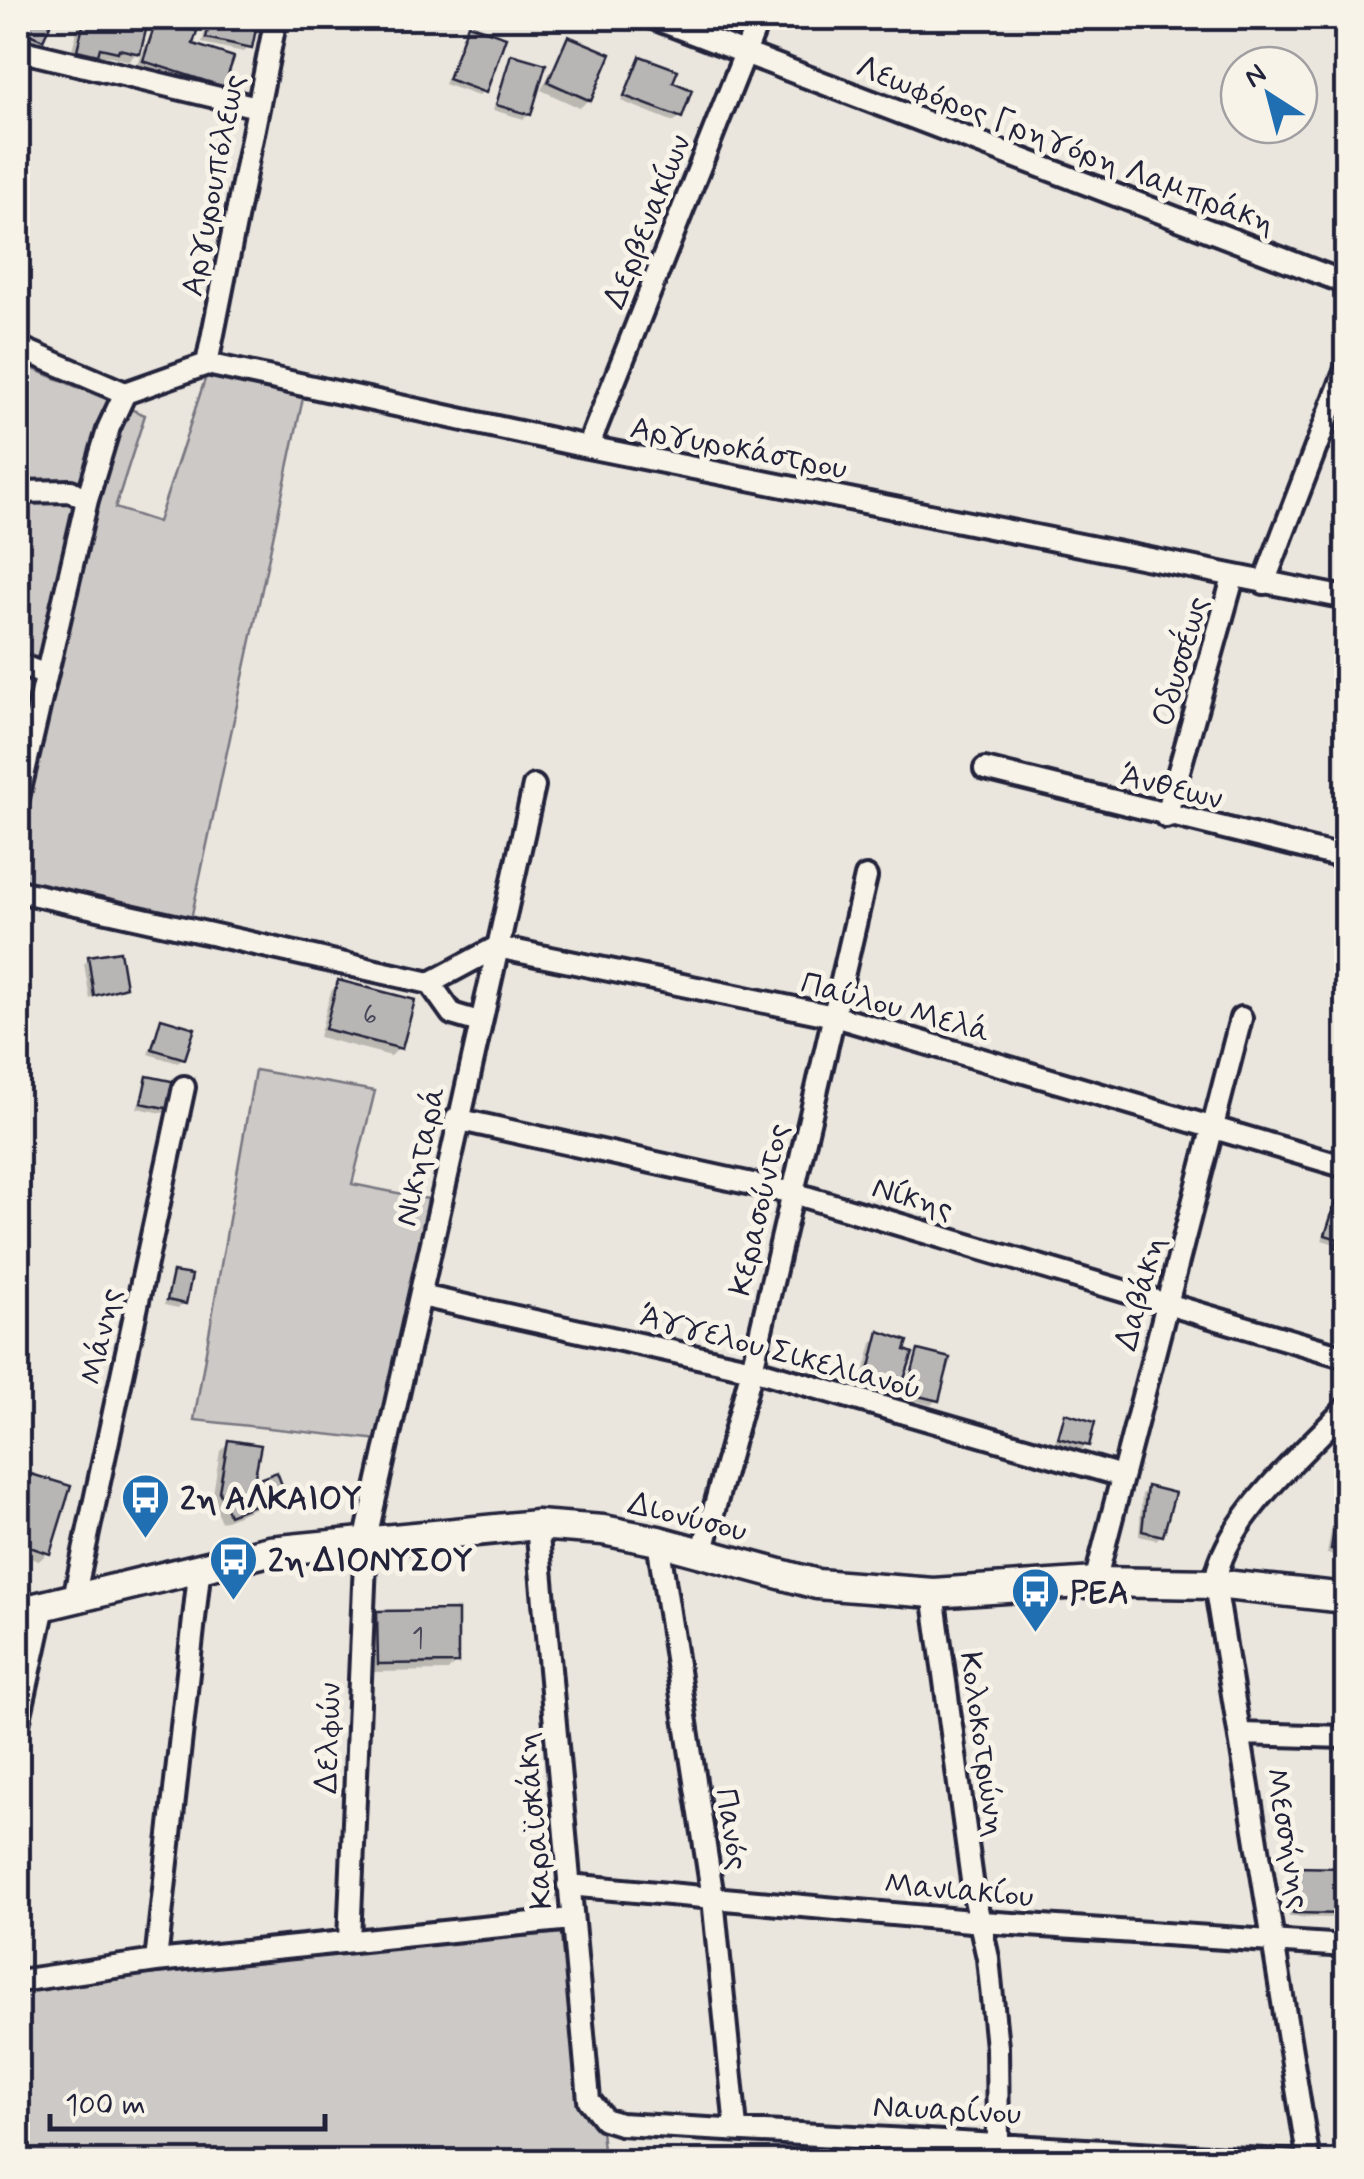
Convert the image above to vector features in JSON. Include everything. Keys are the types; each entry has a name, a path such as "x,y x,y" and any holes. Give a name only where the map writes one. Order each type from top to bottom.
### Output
{"main road":[{"name":"Διονύσου","path":"31,1609 200,1565 366,1538 536,1525 603,1530 817,1584 933,1593 1095,1582 1216,1584 1346,1598"}],"street":[{"name":"Αργυρουπόλεως","path":"208,364 276,18"},
{"name":"Λεωφόρος Γρηγόρη Λαμπράκη","path":"653,18 1346,284"},
{"name":"Δερβενακίων","path":"588,447 760,18"},
{"path":"18,50 257,107"},
{"path":"18,347 125,394"},
{"path":"18,798 87,500 109,426 125,394 208,364"},
{"name":"Αργυροκάστρου","path":"208,364 588,447 1346,598"},
{"path":"1264,583 1346,369"},
{"path":"18,492 71,492 87,500"},
{"name":"Οδυσσέως","path":"1166,817 1233,578"},
{"path":"18,664 46,675"},
{"name":"Άνθεων","path":"984,769 1166,817 1346,858"},
{"name":"Νικηταρά","path":"366,1538 456,1119 534,786"},
{"name":"Κερασούντος","path":"702,1554 752,1369 866,877"},
{"path":"18,891 430,983 496,947"},
{"name":"Παύλου Μελά","path":"496,947 834,1016 1346,1167"},
{"path":"430,983 452,1014 479,1022"},
{"name":"Δαβάκη","path":"1095,1582 1241,1018"},
{"name":"Μάνης","path":"74,1598 184,1087"},
{"name":"Νίκης","path":"456,1119 793,1193 1346,1357"},
{"name":"Άγγελου Σικελιανού","path":"420,1296 752,1369 1122,1476"},
{"path":"1216,1584 1218,1566 1228,1544 1256,1505 1346,1408"},
{"name":"Καραϊσκάκη","path":"536,1525 568,1885 594,2110"},
{"name":"Δελφών","path":"350,1940 366,1538"},
{"name":"Πανός","path":"658,1542 713,1898 736,2128"},
{"path":"156,1961 200,1565"},
{"name":"Μεσσήνης","path":"1216,1584 1310,2162"},
{"name":"Κολοκοτρώνη","path":"933,1593 974,1895 982,1922 996,2047 998,2141"},
{"path":"18,1724 31,1609"},
{"path":"1241,1734 1346,1737"},
{"name":"Μανιακίου","path":"568,1885 982,1922 1346,1946"},
{"path":"18,1981 156,1961 572,1919"},
{"name":"Ναυαρίνου","path":"594,2110 620,2124 998,2141 1300,2162"}],"shaded area":[{"path":"24,365 145,415 115,508 158,522 206,376 303,398 191,919 18,882 18,386"},
{"path":"255,1070 375,1091 352,1184 428,1199 379,1440 194,1420"},
{"path":"564,1933 589,2116 601,2130 604,2161 18,2161 18,1993 274,1958"}],"building":[{"path":"18,18 53,18 43,40 18,29"},
{"path":"85,18 149,18 140,54 100,48 98,55 77,50"},
{"path":"157,18 181,19 179,25 197,31 193,44 234,57 224,87 143,61"},
{"path":"202,18 251,18 249,27 256,29 252,48 206,38 210,21"},
{"path":"468,24 506,37 486,93 448,79"},
{"path":"568,36 611,54 591,101 548,82"},
{"path":"511,54 546,64 531,115 496,105"},
{"path":"640,56 678,70 673,82 692,90 682,118 624,96"},
{"path":"120,951 126,987 94,996 88,956"},
{"path":"338,980 415,1000 402,1049 325,1029"},
{"path":"161,1018 195,1028 185,1059 152,1049"},
{"path":"147,1076 176,1082 170,1109 141,1103"},
{"path":"1336,1201 1346,1204 1346,1251 1335,1247 1338,1239 1325,1235"},
{"path":"173,1272 192,1275 186,1304 167,1300"},
{"path":"879,1331 908,1341 905,1350 913,1353 900,1391 867,1379"},
{"path":"918,1350 950,1358 939,1401 906,1393"},
{"path":"1065,1413 1095,1422 1089,1446 1058,1438"},
{"path":"228,1440 261,1445 254,1481 277,1472 285,1493 229,1515 219,1491"},
{"path":"31,1474 71,1486 50,1554 18,1543 18,1517"},
{"path":"1147,1486 1175,1493 1163,1536 1142,1531"},
{"path":"1337,1511 1346,1512 1346,1552 1331,1549"},
{"path":"458,1610 458,1663 378,1664 377,1611"},
{"path":"1294,1867 1346,1868 1346,1914 1293,1913"}],"place":[{"name":"2η ΑΛΚΑΙΟΥ","path":"145,1540"},
{"name":"2η ΔΙΟΝΥΣΟΥ","path":"233,1602"},
{"name":"ΡΕΑ","path":"1035,1634"}]}
